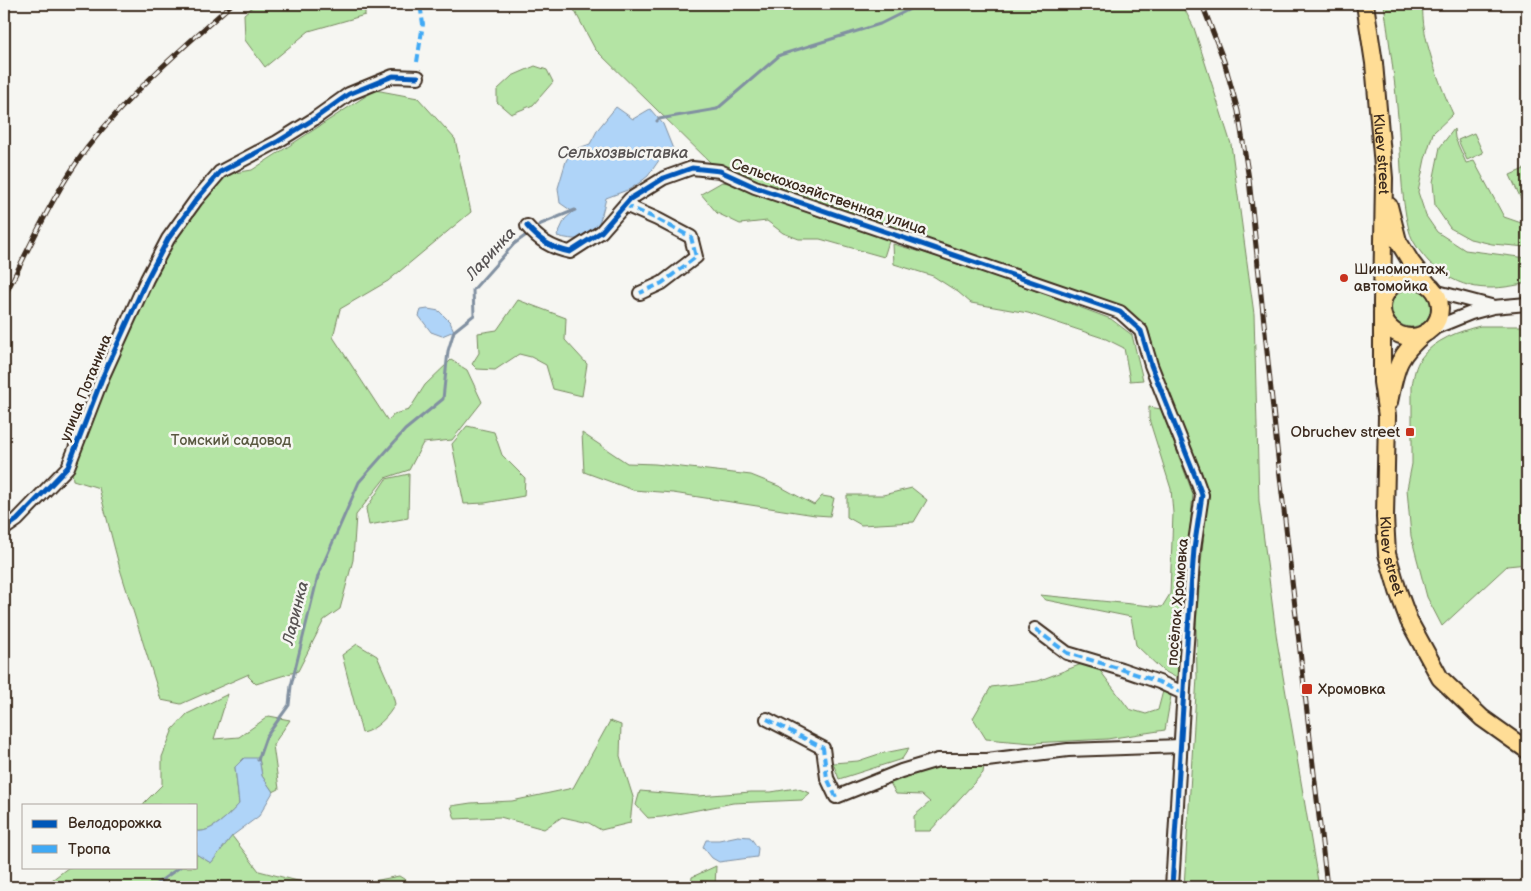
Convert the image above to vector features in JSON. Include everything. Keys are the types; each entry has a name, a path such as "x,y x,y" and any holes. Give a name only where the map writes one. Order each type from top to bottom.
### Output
{"main road":[{"name":"Kluev street","path":"1365,4 1374,63 1384,178 1382,382 1387,416 1385,517 1387,554 1409,621 1440,678 1482,718 1527,750"},
{"path":"1384,178 1398,241 1440,304 1438,319 1429,330 1409,347 1399,362 1387,416"},
{"path":"1429,330 1415,336 1400,335 1388,326 1382,309 1387,291 1398,282 1412,279 1430,287"}],"street":[{"name":"улица Потанина","path":"4,529 17,520 68,467 128,317 168,240 196,200 220,172 277,142 349,94 393,76 418,77"},
{"name":"Сельскохозяйственная улица","path":"531,231 556,249 570,252 601,232 630,199 664,178 692,168 720,171 755,187 1120,312 1141,331"},
{"path":"625,205 691,237 696,257 662,283 640,293"},
{"path":"1430,287 1493,307"},
{"path":"1429,330 1471,313 1493,307 1527,304"},
{"name":"посёлок Хромовка","path":"1141,331 1151,366 1202,495 1194,550 1172,887"},
{"path":"1035,629 1067,653 1121,669 1184,693"},
{"path":"767,719 823,748 827,778 836,797 901,771 938,760 987,760 1068,750 1181,746"}],"green space":[{"path":"256,4 365,4 365,15 309,31 265,67 245,40 244,14"},
{"path":"571,4 1182,4 1194,28 1231,144 1254,314 1259,501 1277,641 1319,887 1184,887 1197,677 1196,624 1207,493 1157,369 1149,331 1127,310 715,167 595,49"},
{"path":"1384,4 1423,4 1428,45 1442,89 1453,114 1433,133 1425,159 1418,192 1426,216 1437,232 1465,250 1527,258 1527,283 1500,288 1475,287 1463,284 1441,272 1429,262 1412,239 1404,203 1397,103"},
{"path":"535,66 547,70 553,82 533,105 511,114 497,102 497,90 512,76"},
{"name":"Томский садовод","path":"375,90 418,98 455,139 471,212 388,281 340,309 333,337 388,421 394,414 409,410 425,385 451,360 467,370 482,402 452,440 423,443 409,470 385,478 356,515 353,560 340,609 324,620 298,671 256,684 248,676 249,674 181,704 161,700 120,569 99,488 73,480 71,464 128,329 179,231 222,175 252,170"},
{"path":"1454,129 1455,138 1466,163 1474,161 1504,217 1527,225 1527,247 1492,244 1470,239 1450,228 1435,206 1433,182 1440,147"},
{"path":"1474,133 1483,153 1467,160 1458,140"},
{"path":"1524,169 1527,176 1527,196 1521,199 1510,175"},
{"path":"722,182 735,184 890,238 884,257 820,239 799,239 783,233 767,221 740,224 717,213 701,194"},
{"path":"893,244 970,266 1111,319 1132,335 1143,380 1130,381 1124,348 1106,339 1028,313 971,303 933,276 894,264"},
{"path":"1415,287 1422,290 1428,296 1431,307 1430,315 1422,324 1415,327 1407,327 1400,324 1392,315 1391,303 1394,296 1403,288"},
{"path":"518,300 566,318 565,340 587,364 582,396 553,389 546,365 531,357 519,354 495,370 477,369 472,364 479,353 478,333 497,330"},
{"path":"1480,326 1527,326 1527,564 1507,566 1442,626 1427,597 1411,536 1407,489 1412,464 1412,385 1419,361 1426,352 1440,341"},
{"path":"1149,407 1161,409 1193,494 1177,678 1162,670 1136,645 1131,617 1046,600 1040,595 1162,607 1170,594 1173,513 1171,489 1149,419"},
{"path":"467,426 494,432 502,455 525,478 524,496 485,503 464,504 452,444"},
{"path":"582,433 627,463 655,464 751,475 781,487 814,505 822,496 834,498 830,516 673,493 633,490 584,472"},
{"path":"409,474 408,518 369,525 366,509 386,479"},
{"path":"912,488 927,500 914,522 861,525 847,517 847,495 883,495"},
{"path":"357,644 377,656 391,688 395,704 382,722 362,733 342,655"},
{"path":"1092,660 1129,709 1146,714 1158,710 1163,691 1171,696 1165,730 1107,739 1032,743 986,739 973,718 991,687 1038,681"},
{"path":"228,694 214,739 239,737 269,716 290,720 273,745 279,789 273,792 262,776 259,758 235,767 239,804 225,818 214,826 202,831 198,831 198,804 143,804 162,785 162,757 173,729 187,714"},
{"path":"610,721 621,725 620,756 633,797 630,823 601,830 589,823 562,817 544,829 500,817 455,819 451,806 512,801 573,788"},
{"path":"909,748 902,759 839,779 833,763 858,761 879,754"},
{"path":"949,763 984,766 983,773 930,831 914,831 914,816 930,802 922,795 896,794 889,781"},
{"path":"796,788 810,793 802,800 733,803 648,818 636,805 640,791 698,796 771,792"},
{"path":"232,836 259,871 321,887 47,887 52,880 68,868 198,868 198,855 211,863"},
{"path":"716,866 715,887 691,887 692,877"},
{"path":"399,876 417,887 343,887"}],"water":[{"name":"Сельхозвыставка","path":"616,107 633,119 650,109 663,124 673,149 662,156 648,176 639,183 630,189 606,198 597,228 587,237 569,239 557,236 565,219 573,212 560,203 558,188 566,161 571,151 590,144 598,129"},
{"path":"421,310 439,311 450,322 454,331 442,336 431,332 419,316"},
{"path":"244,758 259,758 262,776 273,792 259,816 232,836 211,863 198,855 198,831 214,826 239,804 235,767"},
{"path":"738,836 750,837 758,848 757,857 719,862 712,858 703,847 706,840 719,840"}],"waterway":[{"name":"Ларинка","path":"657,121 659,119 717,109 780,55 880,24 920,4"},
{"name":"Ларинка","path":"534,229 541,224 575,210"},
{"name":"Ларинка","path":"258,760 266,737 289,705 291,686 318,576 359,482 405,430 443,399 448,351 454,331 474,315 473,290 514,244 529,233"},
{"name":"Ларинка","path":"152,887 179,868"}],"railway":[{"path":"4,297 63,183 87,148 138,91 232,4"},
{"path":"1202,4 1224,61 1238,111 1249,179 1279,467 1327,887"}],"marked path":[{"path":"417,62 423,24 420,4"},
{"path":"625,205 691,237 696,257 662,283 640,293"},
{"path":"1035,629 1067,653 1159,682 1183,693"},
{"path":"767,719 823,748 827,778 836,797"}],"cycle path":[{"path":"4,529 17,520 68,467 103,376 147,279 168,239 196,200 220,172 277,142 349,94 393,76 418,77"},
{"path":"527,226 546,243 570,252 601,232 630,199 664,178 692,168 720,171 755,187 1120,312 1141,331 1151,365 1202,495 1194,549 1172,887"}],"place":[{"name":"Шиномонтаж, автомойка","path":"1344,278"},
{"name":"Obruchev street","path":"1410,432"},
{"name":"Хромовка","path":"1307,689"}]}
